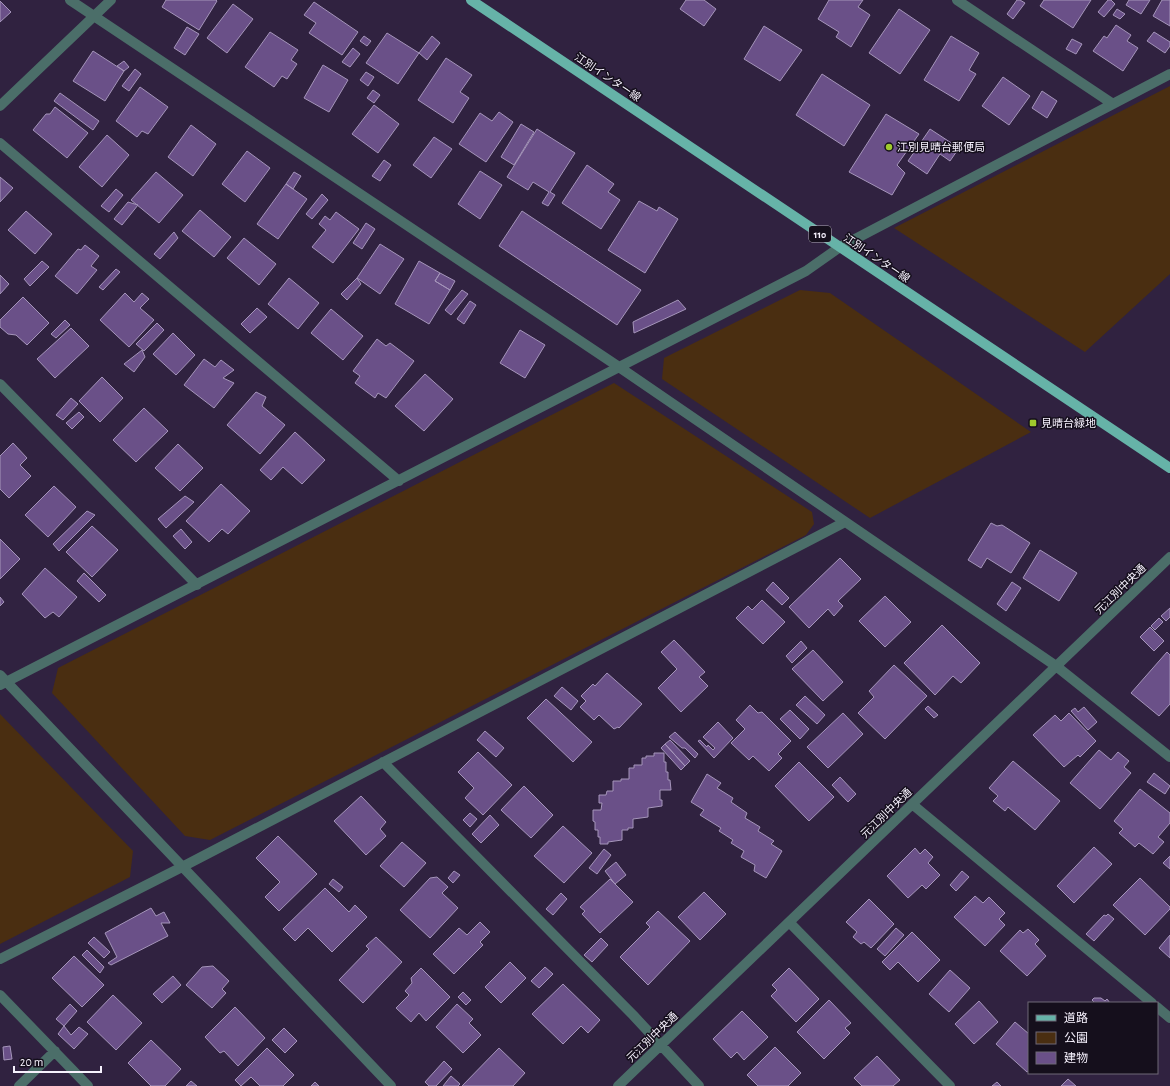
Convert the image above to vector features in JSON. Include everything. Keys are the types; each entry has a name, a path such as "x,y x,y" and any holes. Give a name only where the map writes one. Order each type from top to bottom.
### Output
{"main road":[{"name":"江別インター線","path":"471,0 1170,468"}],"street":[{"path":"70,0 619,367 1056,666 1170,757"},
{"path":"0,106 111,0"},
{"path":"957,0 1113,104"},
{"path":"391,1086 2,681 197,585 806,271 840,248 1170,74"},
{"path":"0,143 399,481"},
{"path":"0,384 197,585"},
{"path":"0,959 182,867 845,522"},
{"name":"元江別中央通","path":"618,1086 1170,557"},
{"path":"383,762 661,1044 699,1086"},
{"path":"912,804 1151,1002"},
{"path":"789,922 950,1086"},
{"path":"0,995 88,1086"},
{"path":"1158,1008 1170,1018"},
{"path":"19,1086 55,1051"}],"green space":[{"path":"1170,86 1170,274 1085,352 894,228"},
{"path":"800,290 830,293 1031,432 870,518 662,379 664,358"},
{"path":"614,383 812,512 814,524 806,535 210,840 185,836 52,693 58,668"},
{"path":"0,714 133,851 130,877 0,944"}],"building":[{"path":"166,0 217,1 199,30 162,7"},
{"path":"686,0 704,0 716,9 704,26 680,9"},
{"path":"829,0 863,0 858,7 870,15 851,47 836,37 839,32 818,19"},
{"path":"1017,0 1025,3 1013,19 1007,14"},
{"path":"1044,0 1091,0 1073,28 1040,6"},
{"path":"1108,0 1111,0 1115,4 1104,17 1098,12"},
{"path":"1129,0 1150,0 1141,14 1126,5"},
{"path":"1162,0 1170,0 1170,26 1153,16"},
{"path":"0,1 11,12 0,22"},
{"path":"314,2 358,32 342,55 309,33 316,23 304,15"},
{"path":"233,4 253,19 227,53 207,38"},
{"path":"899,9 930,30 900,74 869,53"},
{"path":"1117,9 1125,14 1120,19 1113,15"},
{"path":"1116,25 1131,35 1127,41 1138,48 1123,71 1093,51 1104,36 1107,38"},
{"path":"764,26 802,50 780,81 744,59"},
{"path":"187,27 199,34 185,55 174,48"},
{"path":"270,32 298,50 291,60 297,64 287,79 282,76 274,87 245,67"},
{"path":"1154,32 1170,42 1170,46 1165,53 1147,41"},
{"path":"387,33 419,53 398,84 366,63"},
{"path":"364,36 371,41 367,46 360,41"},
{"path":"432,36 440,43 427,60 419,53"},
{"path":"951,36 979,53 969,70 976,74 959,101 924,80"},
{"path":"1072,39 1082,44 1076,54 1066,49"},
{"path":"353,48 360,54 350,67 342,62"},
{"path":"93,51 124,71 105,101 73,81"},
{"path":"446,58 472,75 460,92 469,98 453,123 418,100"},
{"path":"124,61 129,67 124,71 117,66"},
{"path":"323,65 348,80 329,112 304,98"},
{"path":"135,69 141,74 129,91 122,86"},
{"path":"366,72 374,77 368,86 360,80"},
{"path":"822,74 870,105 844,146 796,115"},
{"path":"1003,77 1030,96 1009,125 982,106"},
{"path":"140,87 168,107 148,134 142,131 137,137 116,121"},
{"path":"373,90 380,95 374,103 367,98"},
{"path":"1042,91 1057,101 1047,118 1032,108"},
{"path":"60,93 99,121 93,130 54,101"},
{"path":"374,105 399,124 378,153 352,134"},
{"path":"55,107 88,133 67,158 33,130 46,114 50,114"},
{"path":"499,112 513,122 486,162 459,144 480,113 492,121"},
{"path":"886,114 919,134 897,165 905,173 892,195 849,172"},
{"path":"521,124 534,132 514,165 501,157"},
{"path":"191,125 216,144 193,176 168,157"},
{"path":"537,129 575,153 550,192 555,195 548,206 542,203 549,192 533,182 528,190 507,177"},
{"path":"930,129 959,148 950,161 940,154 927,174 908,161"},
{"path":"107,135 129,155 102,187 79,167"},
{"path":"434,137 452,149 431,178 413,165"},
{"path":"247,151 270,168 245,202 222,184"},
{"path":"384,160 391,165 380,181 372,176"},
{"path":"587,165 614,184 608,192 620,200 601,229 562,203"},
{"path":"480,171 502,185 480,219 458,204"},
{"path":"156,172 183,195 159,223 131,200"},
{"path":"294,172 301,176 293,189 286,184"},
{"path":"0,177 13,188 0,202"},
{"path":"286,184 307,199 278,239 257,224"},
{"path":"116,189 123,195 109,212 101,206"},
{"path":"322,194 328,200 312,219 306,214"},
{"path":"639,201 657,211 659,207 678,219 645,273 608,250"},
{"path":"128,202 138,205 122,225 114,219"},
{"path":"200,210 231,237 214,257 182,231"},
{"path":"26,211 52,234 35,254 8,230"},
{"path":"522,211 641,290 617,325 499,246"},
{"path":"336,212 359,229 333,263 312,247 326,230 319,224 325,216 330,220"},
{"path":"366,223 375,229 362,249 353,243"},
{"path":"174,232 178,238 160,259 154,254"},
{"path":"244,238 276,264 259,285 227,258"},
{"path":"380,244 404,259 380,294 357,278"},
{"path":"85,245 99,256 91,266 97,270 77,294 55,276 78,249 81,250"},
{"path":"42,261 49,267 30,286 24,279"},
{"path":"419,261 440,273 435,281 450,290 429,324 395,304"},
{"path":"116,269 120,272 103,290 99,287"},
{"path":"440,273 455,281 450,290 435,281"},
{"path":"0,275 9,284 0,294"},
{"path":"289,278 319,303 298,329 268,304"},
{"path":"357,278 361,284 347,300 341,294"},
{"path":"462,290 468,294 451,315 445,310"},
{"path":"125,293 134,302 142,293 149,299 140,308 154,320 129,347 100,320"},
{"path":"23,297 49,323 27,345 16,335 8,334 0,327 0,320"},
{"path":"678,300 686,309 634,333 633,322"},
{"path":"470,301 476,305 464,324 457,319"},
{"path":"257,308 267,317 250,333 241,324"},
{"path":"331,309 363,336 343,360 311,333"},
{"path":"65,320 70,325 56,338 51,334"},
{"path":"157,323 164,330 144,351 136,344"},
{"path":"71,328 89,346 55,378 37,359"},
{"path":"520,330 545,345 525,378 500,363"},
{"path":"173,333 195,355 176,375 153,354"},
{"path":"377,339 386,346 390,343 414,361 386,398 378,393 375,398 355,383 360,376 353,371"},
{"path":"142,350 145,357 134,372 124,364"},
{"path":"204,359 215,367 221,360 234,370 223,378 234,383 214,408 184,385"},
{"path":"425,374 453,399 424,431 395,406"},
{"path":"102,377 123,398 100,422 79,401"},
{"path":"256,392 266,397 262,406 285,425 260,454 227,425"},
{"path":"71,398 78,404 63,420 56,415"},
{"path":"144,408 168,431 136,462 113,440"},
{"path":"79,412 84,417 72,429 66,423"},
{"path":"295,432 325,460 302,484 283,467 271,480 260,470"},
{"path":"13,443 27,458 20,465 31,476 9,498 0,489 0,456"},
{"path":"178,444 203,468 180,491 155,468"},
{"path":"221,484 250,511 228,534 222,529 209,542 186,521"},
{"path":"54,486 76,507 48,537 25,515"},
{"path":"185,496 194,502 166,528 158,519"},
{"path":"87,511 95,515 59,551 53,544"},
{"path":"991,523 997,526 1002,525 1030,543 1011,573 987,558 981,568 968,560"},
{"path":"92,526 118,550 92,577 66,552"},
{"path":"181,529 192,542 185,549 173,536"},
{"path":"0,539 20,559 0,579"},
{"path":"1040,550 1077,573 1059,601 1023,578"},
{"path":"840,558 861,579 838,601 843,606 834,616 828,609 809,628 789,607"},
{"path":"45,568 77,597 59,617 53,612 45,618 22,594"},
{"path":"84,573 106,595 99,602 77,581"},
{"path":"773,582 789,598 782,605 766,590"},
{"path":"1012,582 1021,588 1006,611 997,604"},
{"path":"885,596 911,622 885,647 859,621"},
{"path":"0,597 4,602 0,606"},
{"path":"762,600 785,622 763,644 736,618 748,606 752,610"},
{"path":"1170,608 1170,617 1166,621 1161,616"},
{"path":"1159,618 1163,622 1155,630 1151,626"},
{"path":"942,625 980,663 961,683 953,676 935,695 904,663"},
{"path":"1150,627 1164,641 1154,651 1140,637"},
{"path":"674,640 705,672 699,677 708,686 681,712 658,688 677,669 661,652"},
{"path":"801,641 807,648 792,663 786,656"},
{"path":"813,650 843,682 823,701 792,669"},
{"path":"1167,652 1170,655 1170,704 1159,716 1131,693"},
{"path":"894,665 927,696 885,739 858,713 874,697 869,691"},
{"path":"607,673 642,704 619,728 614,729 599,715 594,720 580,707 586,701 581,696 593,684 595,686"},
{"path":"562,687 578,701 571,710 554,696"},
{"path":"805,696 825,715 817,724 796,705"},
{"path":"546,699 592,742 573,762 527,718"},
{"path":"750,705 758,713 762,712 791,741 778,754 782,758 769,771 753,756 749,760 731,743 745,729 736,720"},
{"path":"928,706 938,715 934,718 925,709"},
{"path":"1084,707 1097,722 1088,730 1071,711 1075,708 1078,712"},
{"path":"790,710 809,729 800,739 780,719"},
{"path":"843,713 863,734 828,768 807,747"},
{"path":"1069,713 1096,741 1080,757 1078,755 1064,767 1033,735 1055,715 1061,721"},
{"path":"718,722 733,738 714,758 698,741 700,740 707,747 708,745 713,750 715,748 703,737"},
{"path":"485,731 504,748 496,757 477,740"},
{"path":"675,732 698,754 695,758 685,748 682,748 669,737"},
{"path":"670,740 690,761 685,766 665,744"},
{"path":"665,744 685,766 681,770 661,748"},
{"path":"1099,750 1111,760 1118,752 1129,761 1124,767 1131,773 1100,809 1070,783"},
{"path":"478,752 512,785 483,815 465,798 474,788 458,772"},
{"path":"654,753 664,753 666,772 668,772 668,780 670,780 671,790 660,790 660,800 662,800 662,806 648,808 648,817 633,819 633,828 622,830 622,840 608,842 608,844 600,844 598,830 595,830 595,822 593,821 593,810 601,810 602,803 599,803 599,795 606,795 607,791 613,791 613,781 629,779 629,768 634,768 634,765 642,765 642,758 646,758 646,756 654,756"},
{"path":"1013,761 1060,801 1035,830 1008,807 1005,811 993,801 998,796 989,788"},
{"path":"799,762 834,797 809,821 775,786"},
{"path":"1154,773 1170,786 1165,794 1147,782"},
{"path":"707,774 721,783 717,788 733,798 731,802 747,813 745,818 760,827 758,831 774,841 771,844 782,851 766,878 754,871 755,865 741,857 744,851 731,843 733,840 719,831 721,828 700,815 704,810 691,802"},
{"path":"840,777 856,794 848,802 832,785"},
{"path":"524,786 553,815 531,838 501,810"},
{"path":"1140,789 1170,813 1170,823 1158,837 1164,842 1153,854 1139,843 1135,847 1119,833 1123,829 1114,821"},
{"path":"361,796 386,822 380,829 386,836 366,855 334,821"},
{"path":"470,813 477,819 470,827 463,820"},
{"path":"490,815 499,825 481,843 472,834"},
{"path":"563,826 592,853 564,883 534,856"},
{"path":"278,836 317,874 279,911 265,897 280,882 256,858"},
{"path":"402,842 426,863 404,887 380,866"},
{"path":"1094,847 1112,864 1074,903 1057,886"},
{"path":"915,848 920,854 925,849 933,857 928,863 940,875 926,889 922,885 908,898 887,876"},
{"path":"604,849 611,855 597,874 589,868"},
{"path":"1170,856 1170,869 1163,863"},
{"path":"616,862 626,875 615,884 605,871"},
{"path":"454,871 460,875 453,883 448,878"},
{"path":"962,871 969,877 956,891 950,885"},
{"path":"437,877 448,887 442,893 458,908 430,938 400,910 430,878"},
{"path":"1140,878 1170,907 1170,909 1145,935 1113,905"},
{"path":"333,879 343,887 339,892 329,884"},
{"path":"610,879 633,902 600,933 582,914 585,911 580,907"},
{"path":"325,888 349,912 355,905 367,917 332,952 308,928 295,941 283,929"},
{"path":"704,892 726,914 700,940 678,917"},
{"path":"561,893 567,899 553,915 546,909"},
{"path":"975,896 983,903 989,897 1005,913 999,919 1005,925 985,946 954,917"},
{"path":"869,899 894,924 871,948 864,942 861,944 853,937 857,932 846,922"},
{"path":"151,908 156,916 164,912 170,923 161,923 168,936 111,965 108,963 117,957 105,933"},
{"path":"658,911 690,941 648,985 620,957 650,927 646,923"},
{"path":"1108,914 1114,919 1094,941 1086,934 1104,915 1106,916"},
{"path":"480,922 490,932 480,942 483,945 454,974 433,954 459,928 467,935"},
{"path":"896,928 904,935 885,956 877,949"},
{"path":"1028,929 1039,940 1035,944 1046,956 1027,976 1000,951 1020,930 1023,933"},
{"path":"912,932 940,960 918,982 898,962 890,970 882,962"},
{"path":"1170,935 1170,958 1159,948"},
{"path":"94,937 110,952 104,958 88,943"},
{"path":"376,937 402,962 363,1003 339,980 369,949 366,946"},
{"path":"601,938 608,945 592,962 584,955"},
{"path":"87,950 104,967 100,973 82,955"},
{"path":"74,956 104,985 82,1007 52,978"},
{"path":"510,962 526,978 501,1003 485,987"},
{"path":"213,966 229,981 222,989 226,993 212,1008 186,985 202,967"},
{"path":"545,967 553,974 539,988 531,981"},
{"path":"421,968 450,997 426,1021 419,1013 411,1022 396,1008 409,995 405,991 412,983 411,978"},
{"path":"789,968 819,999 796,1022 771,996 777,990 772,985"},
{"path":"950,970 970,988 949,1012 929,994"},
{"path":"173,976 181,985 162,1003 153,994"},
{"path":"563,984 600,1020 588,1033 581,1026 563,1044 532,1014"},
{"path":"463,992 471,1000 466,1005 458,997"},
{"path":"113,995 142,1023 116,1050 87,1022"},
{"path":"1094,998 1101,998 1105,1001 1107,999 1109,1002 1094,1002 1092,1000"},
{"path":"829,1000 851,1023 845,1028 850,1033 824,1059 797,1032"},
{"path":"979,1001 998,1022 974,1044 955,1024"},
{"path":"70,1004 77,1011 64,1026 56,1019"},
{"path":"457,1004 473,1019 469,1023 481,1035 463,1053 436,1027"},
{"path":"235,1007 265,1038 238,1066 224,1051 220,1053 205,1037"},
{"path":"742,1011 768,1037 744,1060 737,1052 731,1058 713,1039"},
{"path":"1015,1022 1028,1033 1028,1072 1027,1072 996,1044"},
{"path":"64,1026 71,1035 79,1027 88,1034 74,1049 58,1034"},
{"path":"284,1028 297,1041 285,1053 272,1040"},
{"path":"151,1040 181,1069 165,1086 151,1086 128,1063"},
{"path":"10,1046 12,1059 4,1060 3,1047"},
{"path":"775,1047 801,1073 788,1086 758,1086 747,1075"},
{"path":"267,1048 294,1075 283,1086 260,1086 251,1077 241,1086 235,1080"},
{"path":"499,1048 525,1073 513,1086 462,1086"},
{"path":"877,1056 900,1080 893,1086 862,1086 854,1078"},
{"path":"444,1061 452,1069 436,1086 429,1086 425,1082"},
{"path":"451,1076 460,1084 458,1086 443,1086"},
{"path":"1068,1079 1076,1086 1061,1086"},
{"path":"191,1081 197,1086 186,1086"},
{"path":"315,1082 319,1086 311,1086"},
{"path":"997,1082 1001,1086 992,1086"}],"place":[{"name":"江別見晴台郵便局","path":"889,147"},
{"name":"見晴台緑地","path":"1033,423"}]}
